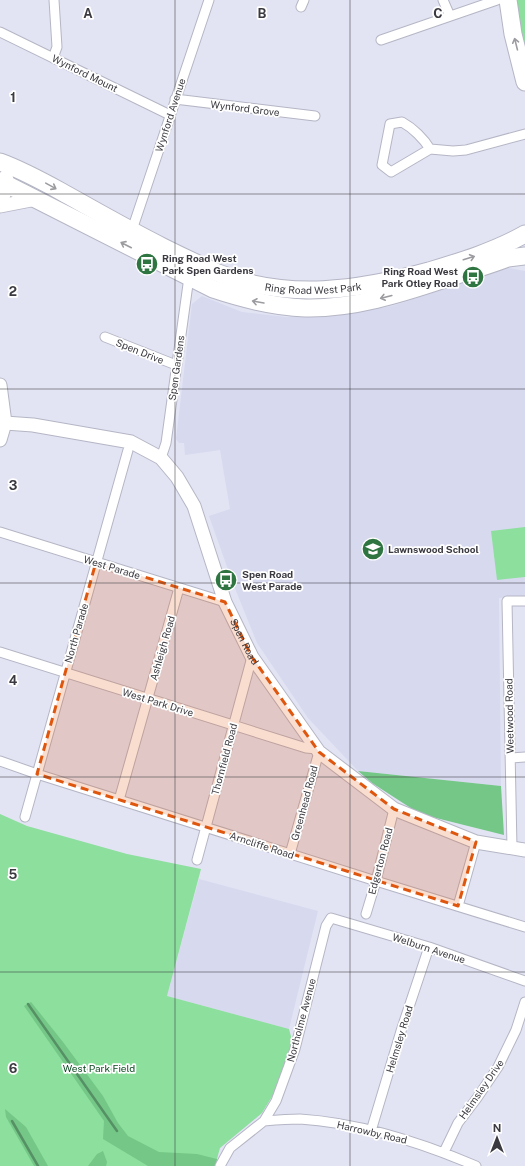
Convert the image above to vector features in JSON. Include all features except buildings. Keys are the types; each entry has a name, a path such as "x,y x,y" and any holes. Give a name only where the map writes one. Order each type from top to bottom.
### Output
{"highway":[{"path":"508,0 513,34 525,82"},
{"name":"Ring Road West Park","path":"2,162 31,175 164,247 219,273 247,282 277,288 338,290 405,278 477,256 525,234"},
{"name":"Ring Road West Park","path":"4,183 213,289 244,300 277,305 305,308 338,306 408,291 508,258 525,256"}],"street":[{"path":"54,0 57,47 54,58"},
{"name":"Wynford Avenue","path":"132,230 209,0"},
{"path":"443,0 450,16"},
{"path":"381,40 497,0"},
{"name":"Wynford Mount","path":"0,32 170,115"},
{"name":"Wynford Grove","path":"175,99 316,116"},
{"path":"430,150 427,144 402,122 390,124 382,165 391,172 430,150 466,150 525,134"},
{"path":"2,162 4,183 0,206 36,199"},
{"path":"4,183 31,175"},
{"name":"Spen Gardens","path":"161,458 166,443 189,277"},
{"name":"Spen Drive","path":"105,337 176,365"},
{"path":"0,385 2,423 0,440"},
{"name":"Spen Road","path":"2,423 33,425 131,442 161,458 177,477 194,506 225,602 252,657 317,754 394,809 476,842 518,849"},
{"name":"North Parade","path":"24,817 128,450"},
{"name":"West Parade","path":"0,532 225,602"},
{"name":"Ashleigh Road","path":"119,800 179,588"},
{"name":"Weetwood Road","path":"518,849 510,758 507,601 525,601"},
{"name":"West Park Drive","path":"0,652 306,748 317,754"},
{"name":"Thornfield Road","path":"197,860 252,657"},
{"name":"Greenhead Road","path":"290,854 317,754"},
{"path":"510,758 525,757"},
{"name":"Arncliffe Road","path":"0,761 36,774 206,828 525,927"},
{"name":"Edgerton Road","path":"366,914 394,809"},
{"path":"458,906 476,842"},
{"name":"Welburn Avenue","path":"331,918 429,947 525,981"},
{"name":"Northolme Avenue","path":"264,1121 276,1101 295,1049 326,926 331,918"},
{"name":"Helmsley Road","path":"371,1131 401,1031 429,947"},
{"name":"Helmsley Drive","path":"444,1152 458,1123 498,1067 516,1030 525,1002"},
{"name":"Harrowby Road","path":"264,1121 298,1119 323,1121 371,1131 409,1140 444,1152 476,1166"},
{"path":"220,1166 230,1148 264,1121"}],"highlighted area":[{"path":"96,562 225,602 252,657 319,752 394,809 476,842 458,906 37,774"}],"shaded area":[{"name":"Lawnswood School","path":"509,268 525,271 525,596 499,598 501,786 358,771 308,718 257,643 232,581 209,516 230,509 220,450 185,455 184,443 179,443 176,439 192,304 202,296 242,312 286,317 335,316 392,306"},
{"path":"199,879 318,911 289,1029 167,996"}],"green space":[{"path":"513,0 525,0 525,61"},
{"path":"525,527 525,577 497,580 491,531"},
{"path":"358,771 501,786 504,835 420,814 372,783"},
{"name":"West Park Field","path":"0,814 27,826 127,854 201,869 167,996 289,1029 293,1044 276,1090 262,1113 220,1148 215,1166 0,1166"},
{"path":"31,1002 103,1096 118,1123 128,1136 159,1152 197,1154 217,1159 216,1166 148,1166 103,1139 104,1121 24,1006"},
{"path":"5,1109 26,1127 48,1166 34,1166 6,1117"},
{"path":"103,1151 107,1162 106,1166 88,1166 97,1154"}],"waterway":[{"path":"28,1004 117,1131"},
{"path":"12,1121 38,1166"}],"place":[{"name":"Ring Road West Park Spen Gardens","path":"147,264"},
{"name":"Ring Road West Park Otley Road","path":"473,277"},
{"name":"Lawnswood School","path":"373,549"},
{"name":"Spen Road West Parade","path":"226,580"}]}
